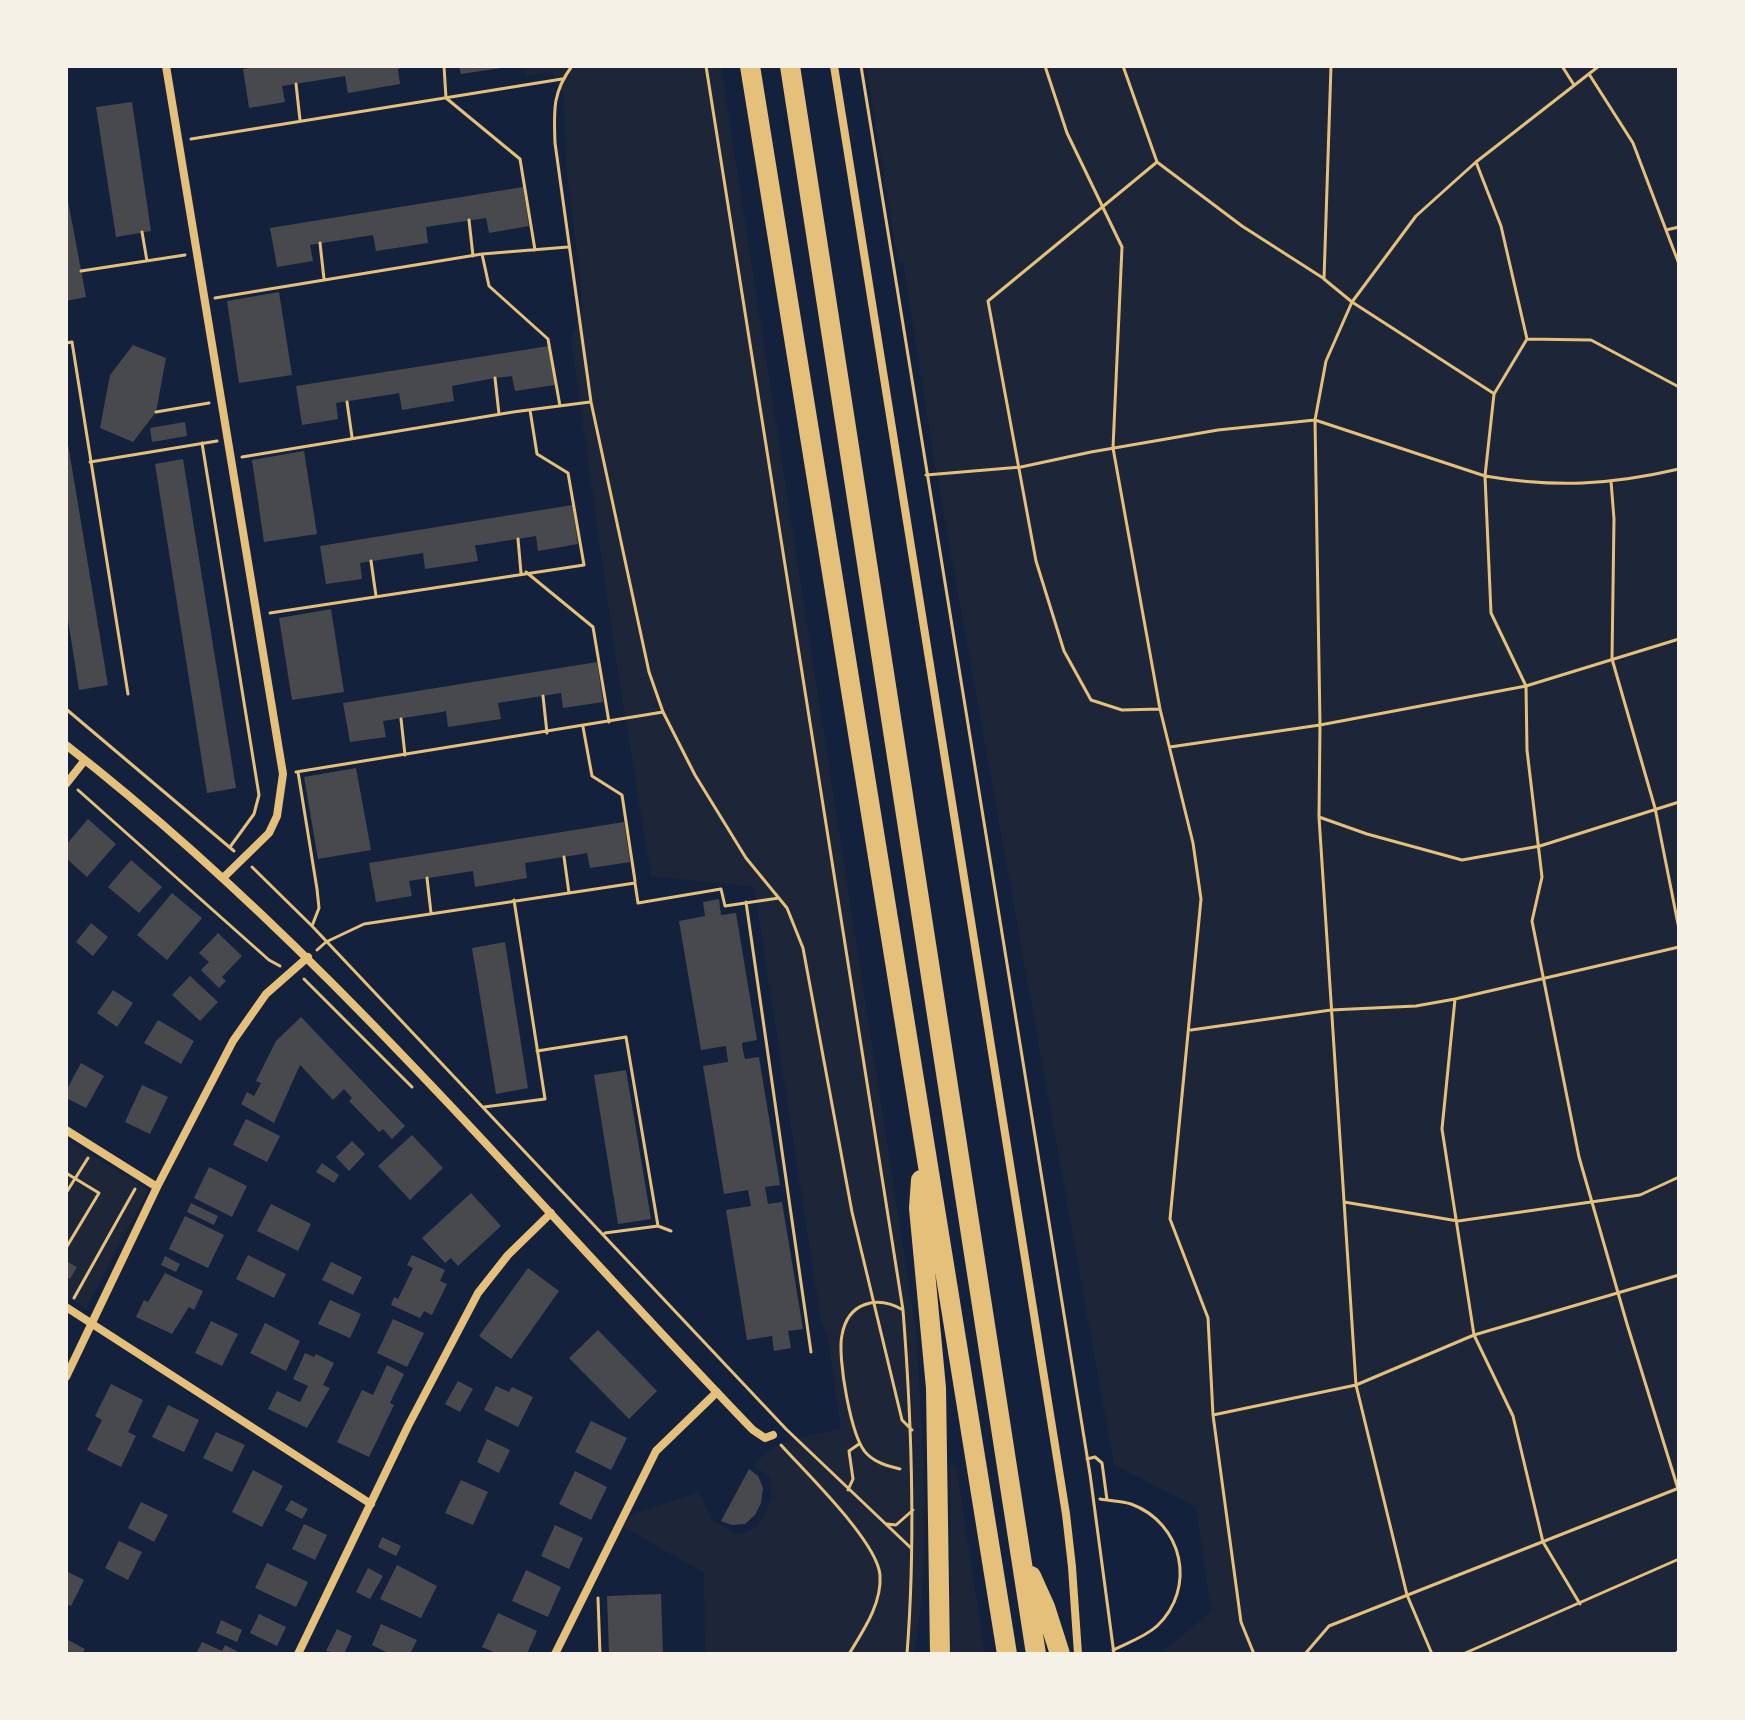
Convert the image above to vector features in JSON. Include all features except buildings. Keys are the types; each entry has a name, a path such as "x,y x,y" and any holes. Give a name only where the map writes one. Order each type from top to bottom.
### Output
{"highway":[{"path":"750,66 1007,1654"},
{"path":"790,66 1036,1654"},
{"path":"924,1148 919,1208 936,1388 937,1654"},
{"path":"1020,1552 1045,1607 1060,1654"}],"street":[{"path":"166,66 283,774 277,816 269,833 223,878"},
{"path":"834,66 1066,1514 1078,1654"},
{"path":"66,745 223,878 308,957 413,1065 717,1392 759,1435 765,1438 773,1435"},
{"path":"67,783 85,760"},
{"path":"66,1377 157,1187 233,1041 266,994 308,957"},
{"path":"66,1130 157,1187"},
{"path":"298,1654 426,1388 478,1293 508,1255 551,1213"},
{"path":"67,1307 371,1504"},
{"path":"555,1654 656,1451 717,1392"}],"path":[{"path":"444,66 446,98 520,159 535,250"},
{"path":"572,66 562,79 553,104 570,247 591,402 649,672 663,712 695,775 746,858 787,908 803,948 852,1212 872,1302 902,1420 912,1430"},
{"path":"706,66 903,1310 912,1430 913,1510 907,1654"},
{"path":"861,66 1087,1459 1113,1652 1156,1627 1175,1605 1180,1584 1179,1554 1168,1530 1150,1514 1130,1504 1100,1499"},
{"path":"1045,66 1067,133 1122,247 1113,448 1160,709 1193,843 1201,899 1170,1219 1208,1318 1213,1415 1241,1622 1254,1654"},
{"path":"1123,66 1157,162 1242,226 1324,279 1352,302 1494,394"},
{"path":"1324,279 1331,66"},
{"path":"1562,66 1574,85"},
{"path":"1432,1654 1407,1595 1356,1385 1319,817 1315,420 1326,361 1352,302 1416,216 1476,162 1599,66"},
{"path":"1589,74 1633,143 1679,264"},
{"path":"179,141 562,79"},
{"path":"296,84 300,122"},
{"path":"1157,162 988,301 1036,561 1064,651 1091,700 1122,710 1160,709"},
{"path":"1305,1654 1329,1626 1679,1490 1579,1157 1532,921 1542,877 1527,750 1526,686 1491,613 1485,476 1494,394 1527,339 1501,226 1476,162"},
{"path":"469,220 473,256"},
{"path":"1666,230 1679,227"},
{"path":"142,232 147,261"},
{"path":"320,243 324,280"},
{"path":"204,300 482,254 570,247"},
{"path":"81,271 196,253"},
{"path":"482,254 489,286 548,339 560,406"},
{"path":"1527,339 1591,340 1679,387"},
{"path":"66,343 72,342 128,694"},
{"path":"495,378 499,414"},
{"path":"156,412 220,401"},
{"path":"347,402 352,439"},
{"path":"230,459 499,414 591,402"},
{"path":"258,615 584,565 568,473 537,454 530,410"},
{"path":"926,475 1021,467 1218,430 1315,420 1485,476 1555,485 1611,481 1679,469"},
{"path":"90,462 227,439"},
{"path":"202,443 259,795 254,814 230,847"},
{"path":"1611,481 1614,519 1612,659 1655,808 1679,929"},
{"path":"518,539 524,573 593,627 609,722"},
{"path":"371,561 376,596"},
{"path":"1170,747 1320,725 1526,686 1679,639"},
{"path":"543,696 547,733"},
{"path":"66,709 244,859 312,926 605,1233 786,1429 912,1550"},
{"path":"283,774 663,712"},
{"path":"401,719 405,755"},
{"path":"583,727 592,776 622,795 638,903 721,889 725,906 779,898"},
{"path":"298,771 319,908 312,926"},
{"path":"67,783 269,960 291,972"},
{"path":"1319,817 1367,834 1462,860 1540,846 1679,802"},
{"path":"564,857 569,893"},
{"path":"427,878 431,913"},
{"path":"308,957 326,942 364,924 635,883"},
{"path":"484,1107 545,1099 514,900"},
{"path":"746,902 811,1352"},
{"path":"1189,1030 1331,1010 1416,1006 1679,947"},
{"path":"1455,999 1442,1129 1474,1335 1513,1416 1543,1542 1580,1604"},
{"path":"537,1051 626,1037 658,1226"},
{"path":"66,1193 94,1148"},
{"path":"66,1173 99,1193 66,1248"},
{"path":"67,1307 142,1177"},
{"path":"1344,1202 1458,1221 1640,1195 1679,1177"},
{"path":"605,1233 658,1226 671,1231"},
{"path":"1213,1415 1356,1385 1474,1335 1679,1275"},
{"path":"900,1469 876,1461 859,1444 846,1390 842,1334 855,1310 872,1302 889,1301 903,1310"},
{"path":"773,1435 875,1555 880,1575 878,1597 867,1624 849,1654"},
{"path":"848,1490 853,1479 849,1451 859,1444"},
{"path":"1087,1459 1095,1457 1102,1463 1107,1500"},
{"path":"884,1523 896,1525 913,1510"},
{"path":"1463,1654 1679,1559"},
{"path":"592,1577 598,1580 600,1654"}],"shaded area":[{"path":"520,66 721,66 917,1337 924,1536 920,1615 914,1654 705,1654 704,1573 624,1527 630,1515 700,1492 710,1519 738,1535 758,1527 772,1499 770,1477 753,1465 784,1443 841,1428 827,1333 821,1322 754,887 651,876 616,660 571,340 583,305 566,165 564,97 553,71 527,76"},
{"path":"866,66 1679,66 1679,1654 1160,1654 1211,1612 1196,1507 1114,1465 935,465 903,263 898,262"},
{"path":"66,1139 148,1190 86,1309 66,1296"},
{"path":"950,1465 956,1465 985,1654 951,1654"}]}
